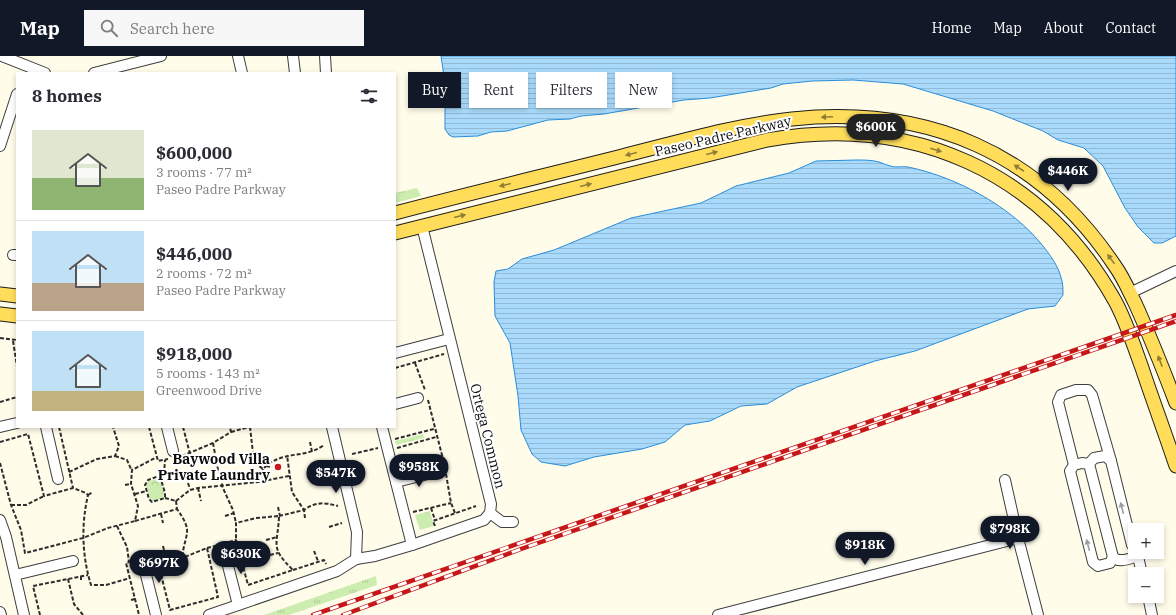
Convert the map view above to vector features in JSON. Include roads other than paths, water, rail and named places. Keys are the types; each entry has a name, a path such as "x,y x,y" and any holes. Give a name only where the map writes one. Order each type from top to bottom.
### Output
{"main road":[{"name":"Paseo Padre Parkway","path":"396,213 697,137 745,127 791,119 831,117 865,117 899,122 962,138 994,152 1023,171 1051,193 1082,224 1117,268 1153,341 1176,403"},
{"name":"Paseo Padre Parkway","path":"396,233 766,140 793,135 848,133 886,136 942,151 975,165 1007,183 1027,197 1068,235 1089,261 1116,302 1135,348 1176,466"},
{"path":"0,294 16,296"},
{"path":"0,314 16,316"}],"street":[{"path":"2,56 25,70 38,72"},
{"path":"98,72 161,56"},
{"path":"238,56 242,72"},
{"path":"294,56 295,72"},
{"path":"325,56 326,72"},
{"path":"0,146 16,97"},
{"name":"Ortega Common","path":"422,226 445,340 491,504 490,513"},
{"path":"1130,293 1176,271"},
{"path":"396,353 445,340"},
{"path":"1074,465 1058,402 1061,395 1076,390 1088,390 1092,395 1128,525"},
{"path":"396,404 418,398"},
{"path":"0,428 16,423"},
{"path":"46,428 58,479"},
{"path":"166,428 177,454"},
{"path":"332,428 357,532 356,559"},
{"path":"382,428 412,545"},
{"path":"1089,464 1094,458 1105,456 1111,461"},
{"path":"1082,463 1089,464 1113,557 1110,563 1098,566 1093,562 1070,471 1074,465 1082,463"},
{"path":"396,482 436,472"},
{"path":"1005,480 1038,615"},
{"path":"210,615 337,570 356,559 375,556 412,545 484,520 490,513 502,522 513,522"},
{"path":"0,520 6,538 24,615"},
{"path":"718,615 1018,538"},
{"path":"219,548 238,605"},
{"path":"1113,557 1115,560 1121,560 1128,556"},
{"path":"142,559 156,615"},
{"path":"15,575 73,561"},
{"path":"1149,603 1152,615"}],"water":[{"path":"441,56 1176,56 1176,236 1162,243 1154,243 1138,227 1125,208 1103,166 1084,148 1058,140 1043,131 993,111 903,84 853,80 812,81 783,84 771,88 710,98 672,102 672,72 615,72 615,108 638,108 604,114 581,116 570,119 548,120 507,131 491,132 478,136 453,137 449,135 445,129 445,108 461,108 461,72 443,72"},
{"path":"865,160 880,162 892,167 908,167 945,178 964,186 1000,207 1016,219 1043,246 1058,269 1062,281 1063,295 1055,306 1028,309 915,351 875,361 797,387 767,404 741,406 710,421 685,425 665,442 642,449 594,457 565,466 541,462 532,454 521,430 518,396 510,343 495,316 494,282 496,271 508,269 522,259 554,250 631,218 701,203 736,186 789,173 816,161"}],"railway":[{"path":"313,615 1176,315"},
{"path":"343,615 521,549 1176,321"}],"place":[{"name":"Baywood Villa Private Laundry","path":"278,467"}]}
